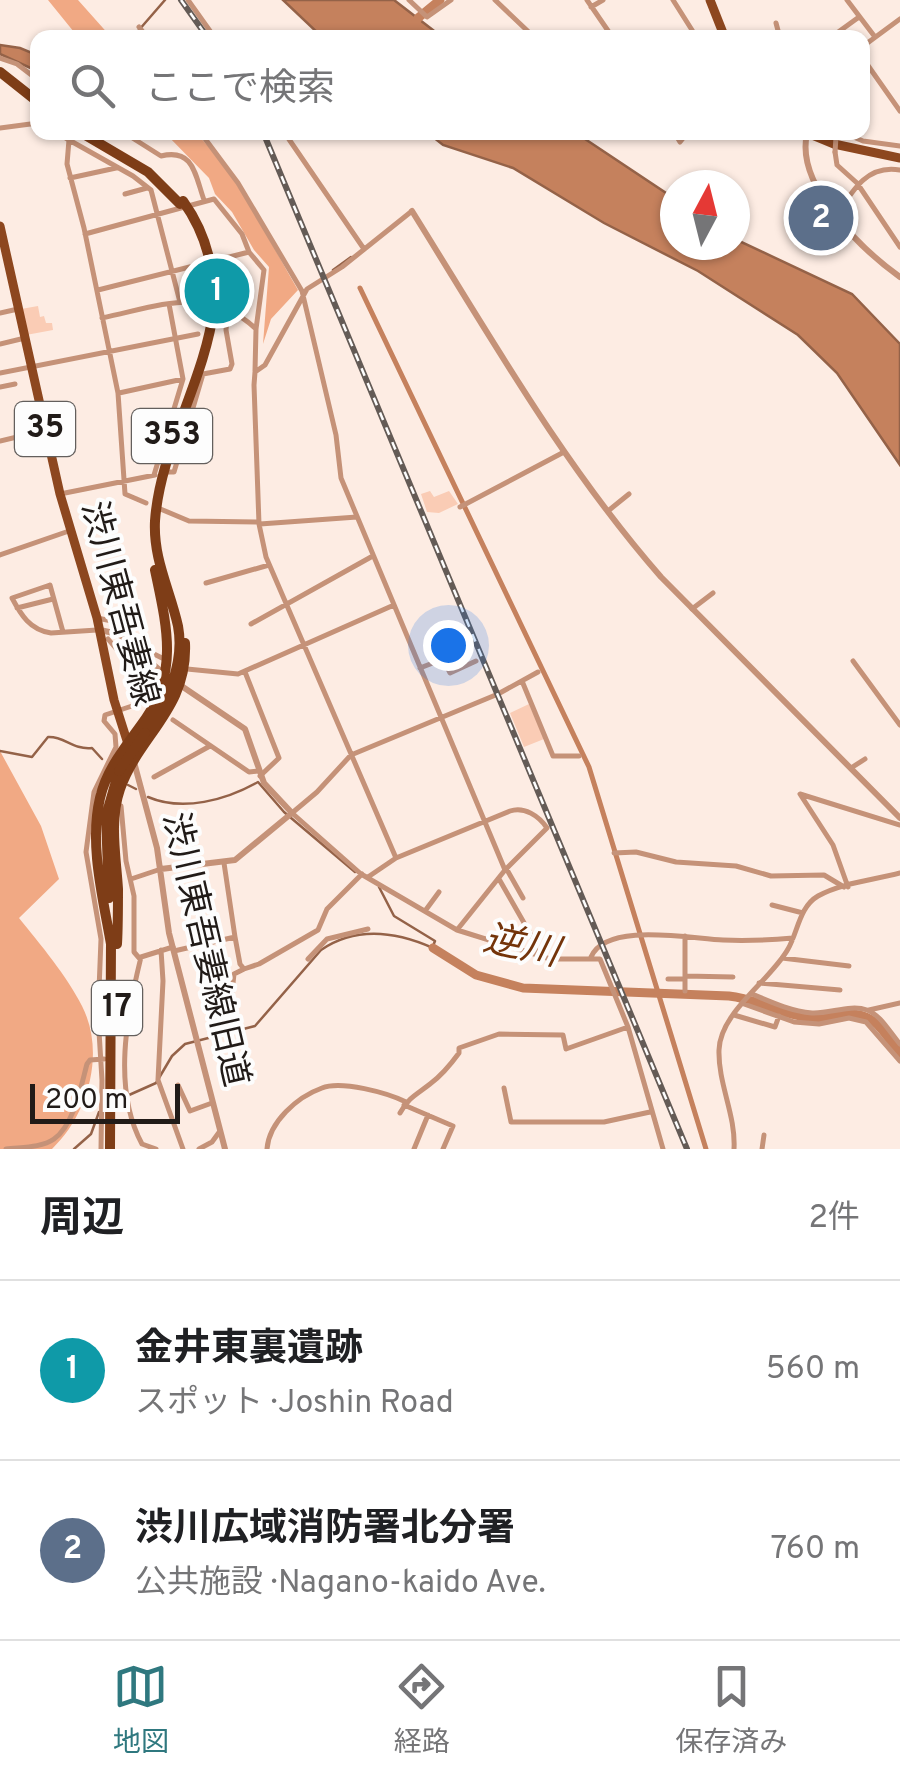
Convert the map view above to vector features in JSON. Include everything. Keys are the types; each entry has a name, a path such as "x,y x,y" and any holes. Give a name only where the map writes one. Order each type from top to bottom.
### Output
{"highway":[{"path":"0,75 30,98"},
{"name":"353","path":"94,140 148,172 182,202"},
{"name":"353","path":"102,140 152,170 182,202 206,256 212,307 153,502 150,538 172,624 168,697 119,772"},
{"name":"353","path":"128,742 156,701 166,673 168,636 157,568"},
{"name":"353","path":"134,762 170,708 184,664 182,627 157,568"},
{"name":"17","path":"114,944 99,867 98,812 107,776 128,742"},
{"name":"17","path":"113,1149 115,812 120,788 134,762"},
{"name":"17","path":"114,944 117,863 106,816 119,772"}],"main road":[{"path":"710,0 722,30"},
{"path":"824,140 877,149 900,158"},
{"name":"渋川東吾妻線","path":"0,226 69,531 104,634 116,709 134,762"}],"street":[{"path":"188,0 209,30"},
{"path":"409,0 427,17 451,0"},
{"path":"495,0 526,30"},
{"path":"586,0 608,30"},
{"path":"591,8 603,0"},
{"path":"673,0 692,30"},
{"path":"847,0 870,30"},
{"path":"841,30 858,17"},
{"path":"870,40 900,19"},
{"path":"776,23 778,30"},
{"path":"870,30 875,36"},
{"path":"0,58 30,74"},
{"path":"870,68 900,111"},
{"path":"0,128 30,124"},
{"path":"146,503 125,494 118,394 67,164 69,140 148,188 159,214 180,302"},
{"path":"136,140 161,156 176,153 184,157 204,200"},
{"path":"206,140 238,184 303,296 336,435 342,478 356,517 483,822 522,898"},
{"path":"289,140 364,249"},
{"path":"806,140 805,161 836,216 869,252 900,277"},
{"path":"837,140 837,165 858,183 900,247"},
{"path":"854,140 877,149 900,146"},
{"path":"70,178 118,167"},
{"path":"836,216 858,183 879,169 900,170"},
{"path":"125,194 148,188"},
{"path":"84,234 214,199 242,234 265,274 254,372 258,523 269,565 396,858"},
{"path":"254,372 264,365 310,286 342,267 412,211 564,452 607,512 692,609 900,822"},
{"path":"98,290 249,252"},
{"path":"102,318 200,300 228,308 256,329"},
{"path":"60,494 156,475 183,379 169,304"},
{"path":"168,472 174,472 203,374 230,369 232,364 226,330 228,308"},
{"path":"0,313 18,309"},
{"path":"0,373 198,334"},
{"path":"0,344 25,338"},
{"path":"118,394 183,379"},
{"path":"0,387 16,384"},
{"path":"0,442 46,430"},
{"path":"463,506 564,452"},
{"path":"607,512 629,494"},
{"path":"158,508 189,521 258,523 356,517"},
{"path":"0,555 69,531"},
{"path":"251,624 372,556"},
{"path":"206,582 269,565"},
{"path":"63,632 50,586 12,598 36,629 63,632 118,634 170,671 230,674 244,672 394,605"},
{"path":"692,609 713,593"},
{"path":"18,608 54,598"},
{"path":"97,618 117,622 136,645 166,660"},
{"path":"104,634 153,692"},
{"path":"420,668 446,658 450,672 476,662"},
{"path":"854,661 900,724"},
{"path":"101,1149 104,1059 98,1015 104,986 100,924 87,864 86,838 94,792 117,743 104,721 107,712 144,703 170,671"},
{"path":"173,720 249,772 259,773 279,758 244,672"},
{"path":"131,879 161,869 224,863 248,852 317,792 351,755 440,719 538,672"},
{"path":"522,680 553,756 580,756"},
{"path":"183,687 246,729 259,773 290,815 362,876 457,930 561,960 591,957 603,962 628,1027 663,1149"},
{"path":"154,778 210,746"},
{"path":"850,769 865,759"},
{"name":"渋川東吾妻線旧道","path":"134,762 161,869 173,949 224,1148"},
{"path":"846,887 833,845 800,794 900,822"},
{"path":"121,806 117,863 131,879 134,952 140,959"},
{"path":"231,1001 234,974 318,930 328,909 362,876 396,858 520,809 536,816 547,828 506,869 457,930"},
{"path":"616,852 736,866 771,876 824,875 846,887"},
{"path":"87,864 95,863"},
{"path":"224,863 240,964 244,969"},
{"path":"734,1149 735,1126 719,1052 734,1015 782,958 803,912 815,898 900,873"},
{"path":"499,879 536,954"},
{"path":"425,911 439,892"},
{"path":"772,905 803,912"},
{"path":"324,920 328,939"},
{"path":"308,959 328,939 368,930"},
{"path":"591,957 594,950 608,942 642,935 719,940 793,938"},
{"path":"684,936 685,990"},
{"path":"153,1149 140,1141 123,1060 140,959 160,950 235,937"},
{"path":"160,950 163,981 158,1077 182,1149"},
{"path":"782,958 849,966"},
{"path":"668,979 733,977"},
{"path":"758,983 840,990"},
{"path":"125,986 136,986"},
{"path":"747,999 815,1013 867,1010 900,1003"},
{"path":"747,999 794,1022 819,1024 849,1018 866,1022 900,1061"},
{"path":"867,1010 878,1017 900,1044"},
{"path":"734,1015 775,1027 779,1016"},
{"path":"400,1113 410,1094 428,1086 444,1072 460,1053 459,1048 499,1034 563,1035 566,1049 628,1027"},
{"path":"6,1149 55,1138 68,1120 87,1064 104,1059"},
{"path":"178,1085 190,1111 212,1102"},
{"path":"267,1149 268,1136 288,1109 325,1086 386,1092 453,1126 443,1149"},
{"path":"504,1088 511,1122 604,1122 650,1112"},
{"path":"414,1149 428,1115"},
{"path":"199,1149 212,1142 220,1131"},
{"path":"762,1149 764,1136"}],"shaded area":[{"path":"48,0 78,0 105,30 72,30"},
{"path":"283,0 394,0 433,30 315,30"},
{"path":"0,45 30,52 30,68 0,54"},
{"path":"172,140 202,140 211,150 252,208 298,290 271,319 263,344 269,267 215,194 209,178"},
{"path":"437,140 586,140 660,189 660,252 604,223 513,168"},
{"path":"750,246 852,294 900,344 900,465 837,373 798,335 676,260 750,260"},
{"path":"38,306 40,317 52,323 53,330 26,335 21,309"},
{"path":"430,491 434,497 449,491 458,504 439,513 427,512 421,494"},
{"path":"529,704 544,739 524,747 510,713"},
{"path":"0,751 41,826 59,879 19,918 76,995 89,1024 92,1043 93,1063 84,1101 65,1135 52,1149 0,1149"}],"waterway":[{"path":"139,30 165,0"},
{"path":"412,30 418,18 440,0"},
{"path":"333,270 351,257"},
{"path":"360,288 589,767 706,1149"},
{"path":"0,751 32,757 48,737 54,737 92,748 102,759"},
{"path":"148,797 190,804 232,794 258,782 284,812 355,872"},
{"path":"128,785 136,789"},
{"path":"379,887 394,916 435,941 433,946"},
{"name":"逆川","path":"120,1099 156,1083 172,1056 185,1044 255,1026 321,950 334,942 377,934 433,948"},
{"name":"逆川","path":"433,948 476,975 523,988 729,996 802,1017 861,1015 877,1024 900,1053"},
{"name":"逆川","path":"74,1149 91,1134 99,1112"}],"tunnel":[{"path":"111,986 125,986"}],"railway":[{"path":"181,0 202,30"},
{"path":"266,140 687,1149"}],"place":[{"name":"渋川広域消防署北分署","path":"821,218"},
{"name":"金井東裏遺跡","path":"217,291"}]}
